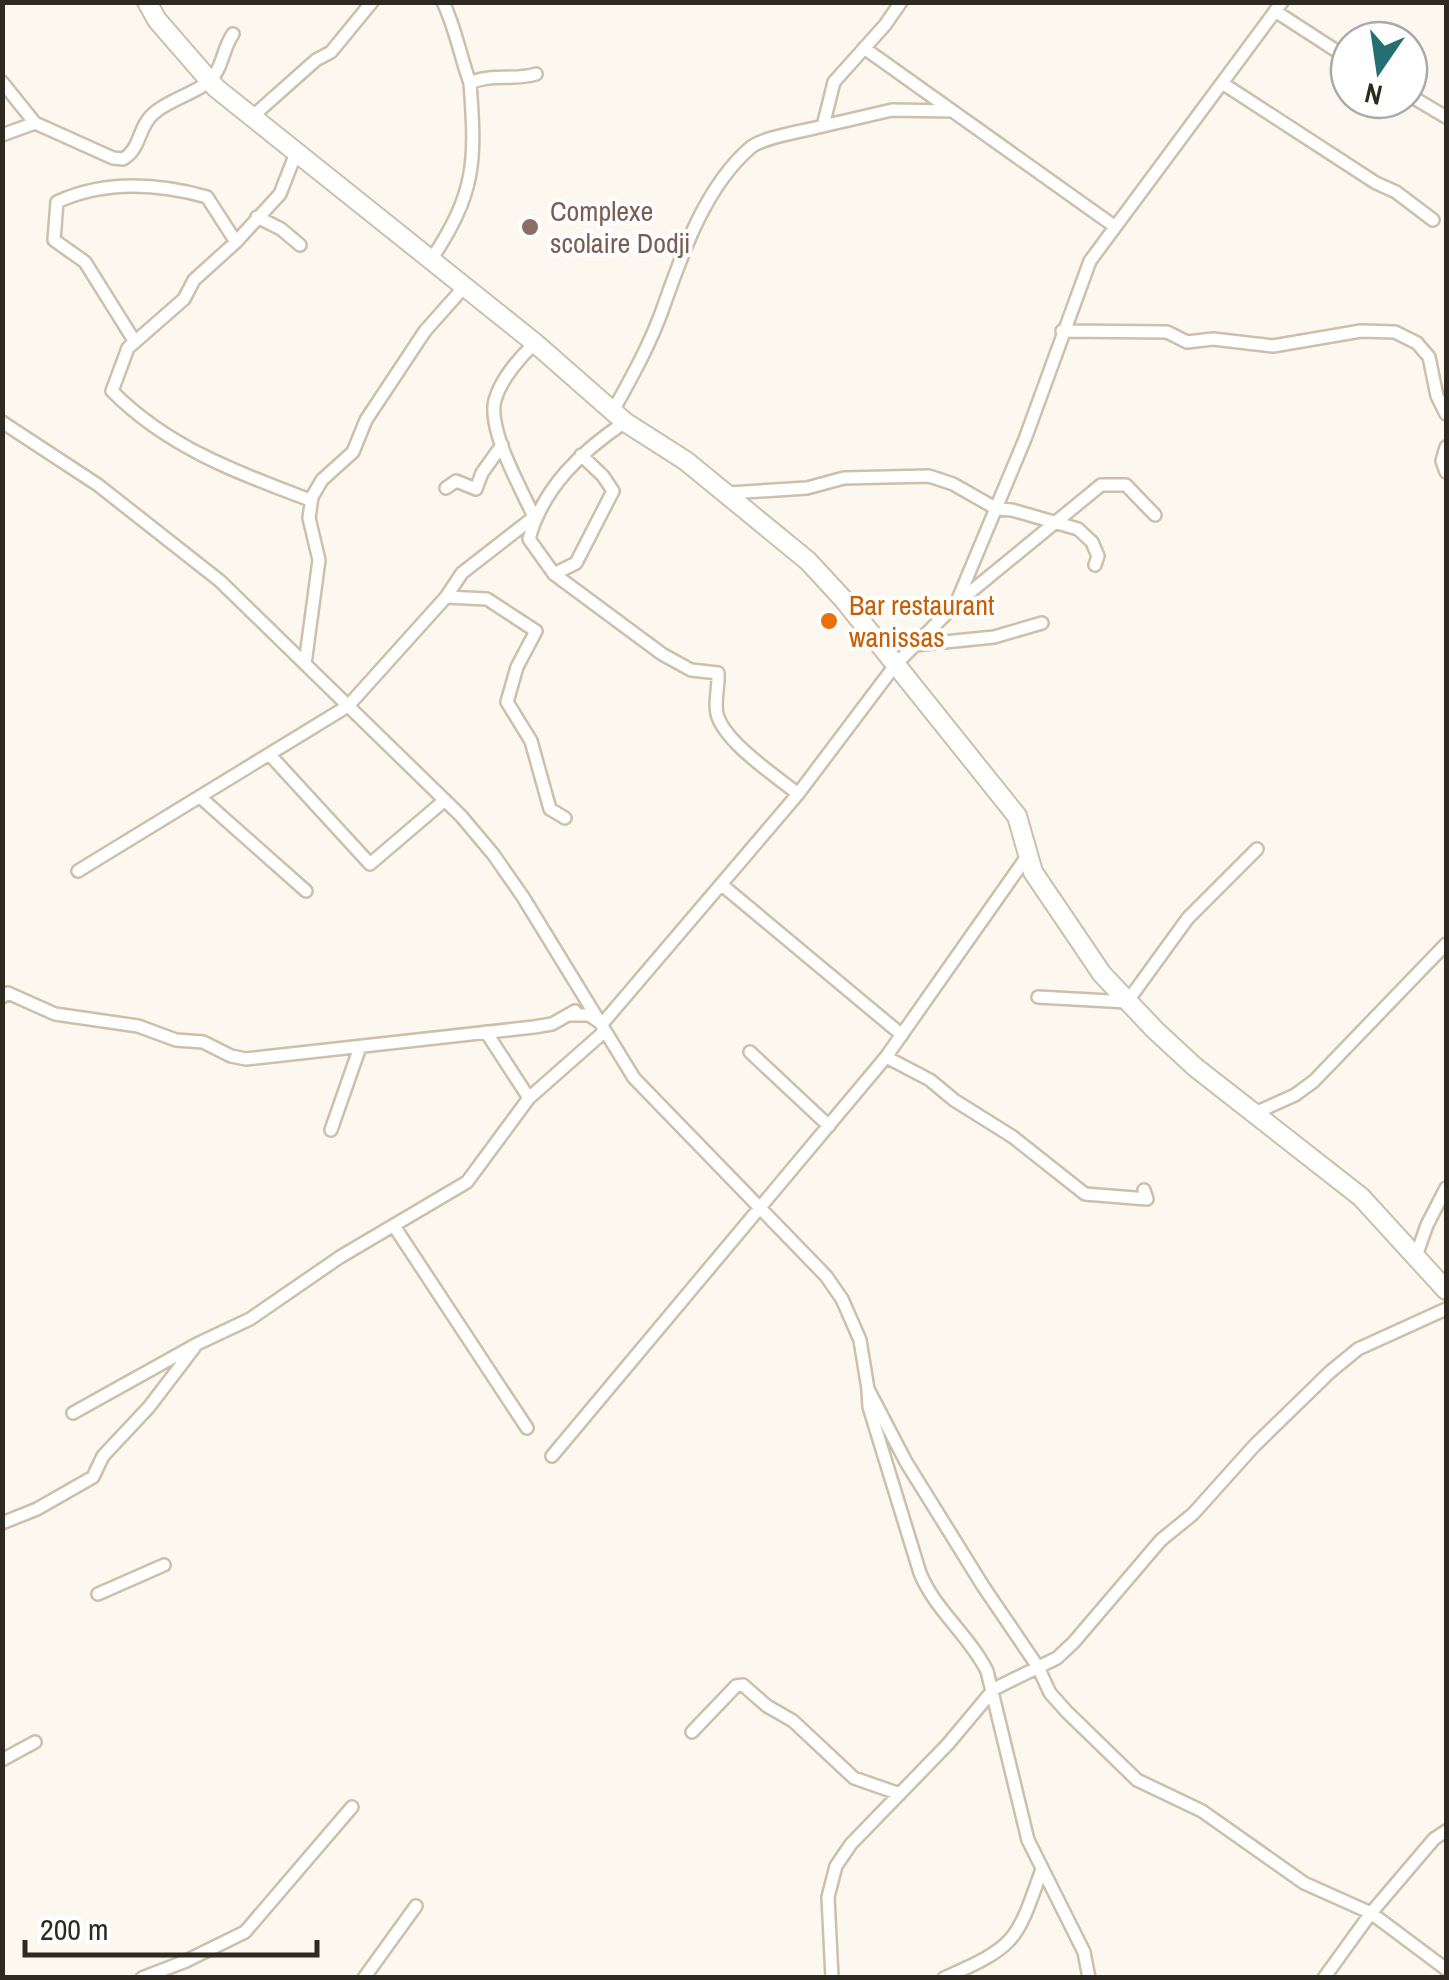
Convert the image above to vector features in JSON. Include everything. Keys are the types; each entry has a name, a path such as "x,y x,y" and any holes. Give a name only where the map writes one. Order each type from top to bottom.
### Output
{"main road":[{"path":"147,2 157,20 210,81 296,154 465,286 619,417 686,462 808,561 1017,816 1034,872 1085,952 1127,1002 1194,1066 1360,1197 1446,1290"}],"street":[{"path":"253,116 316,60 331,52 372,2"},
{"path":"431,260 461,210 470,182 474,132 470,83 444,2"},
{"path":"823,126 834,82 900,2"},
{"path":"957,603 1090,261 1279,7 1329,44"},
{"path":"2,82 35,124 122,159 135,148 152,114 210,81 220,67 225,45 234,34"},
{"path":"864,48 1114,226"},
{"path":"470,83 480,78 520,79 536,74"},
{"path":"1222,83 1396,192 1433,220"},
{"path":"78,871 348,706 462,573 534,517 558,481 619,417 663,310 675,270 706,202 752,145 892,110 955,112"},
{"path":"2,135 35,124"},
{"path":"296,154 280,194 194,280 184,299 136,342 122,359 112,391 141,419 223,468 240,471 310,500"},
{"path":"136,342 85,262 54,240 57,202 114,186 184,190 207,197 236,242"},
{"path":"257,218 300,244"},
{"path":"305,664 318,560 308,518 310,500 322,480 353,452 366,420 432,322 465,286"},
{"path":"1062,331 1167,332 1187,342 1213,340 1273,346 1361,331 1390,331 1417,343 1429,357 1436,396 1446,414"},
{"path":"535,343 520,357 494,402 502,445 534,517 529,538 554,574 662,654 691,670 718,673 718,714 723,726 798,794"},
{"path":"1429,357 1445,362"},
{"path":"2,422 98,486 220,581 444,800 493,854 634,1078 826,1276 842,1299 860,1340 869,1407 924,1584 975,1647 994,1689 1028,1840 1084,1952 1089,1978"},
{"path":"446,488 456,481 476,489 502,445"},
{"path":"1446,447 1442,462 1446,472"},
{"path":"554,574 576,563 612,491 582,454"},
{"path":"724,493 807,488 844,478 921,475 953,484 996,509 1078,530 1098,554 1095,565"},
{"path":"73,1413 197,1344 250,1320 340,1257 467,1182 529,1098 604,1028 798,794 896,664 957,603 1096,488 1126,485 1155,515"},
{"path":"446,596 487,600 536,631 508,688 507,702 531,741 550,809 565,818"},
{"path":"915,646 994,637 1042,624"},
{"path":"270,755 370,864 444,800"},
{"path":"200,796 306,891"},
{"path":"1038,996 1127,1002 1188,918 1257,848"},
{"path":"552,1456 886,1057 1028,855"},
{"path":"722,885 902,1034"},
{"path":"1254,1114 1295,1095 1314,1080 1446,944"},
{"path":"2,997 8,993 55,1014 138,1026 176,1040 203,1042 231,1056 246,1058 534,1027 572,1015 590,1015 604,1028"},
{"path":"572,1015 587,999"},
{"path":"486,1032 529,1098"},
{"path":"330,1130 360,1047"},
{"path":"750,1052 829,1126"},
{"path":"886,1057 930,1080 1013,1137 1085,1194 1147,1198 1144,1190"},
{"path":"1416,1256 1446,1188"},
{"path":"394,1226 528,1428"},
{"path":"832,1978 828,1897 836,1866 851,1844 994,1689 1038,1668 1074,1642 1161,1540 1193,1514 1254,1446 1330,1372 1358,1349 1446,1308"},
{"path":"2,1523 93,1477 102,1456 149,1407 197,1344"},
{"path":"868,1388 906,1462 1066,1712 1137,1780 1202,1811 1304,1884 1371,1913 1446,1969"},
{"path":"98,1594 164,1565"},
{"path":"1013,1679 1046,1684"},
{"path":"692,1732 736,1686 743,1685 767,1706 793,1721 854,1778 900,1794"},
{"path":"2,1760 35,1742"},
{"path":"142,1978 245,1932 352,1807"},
{"path":"1324,1978 1371,1913 1446,1830"},
{"path":"944,1978 994,1956 1012,1939 1042,1869"},
{"path":"364,1978 416,1906"}],"place":[{"name":"Complexe scolaire Dodji","path":"530,227"},
{"name":"Bar restaurant wanissas","path":"829,621"}]}
